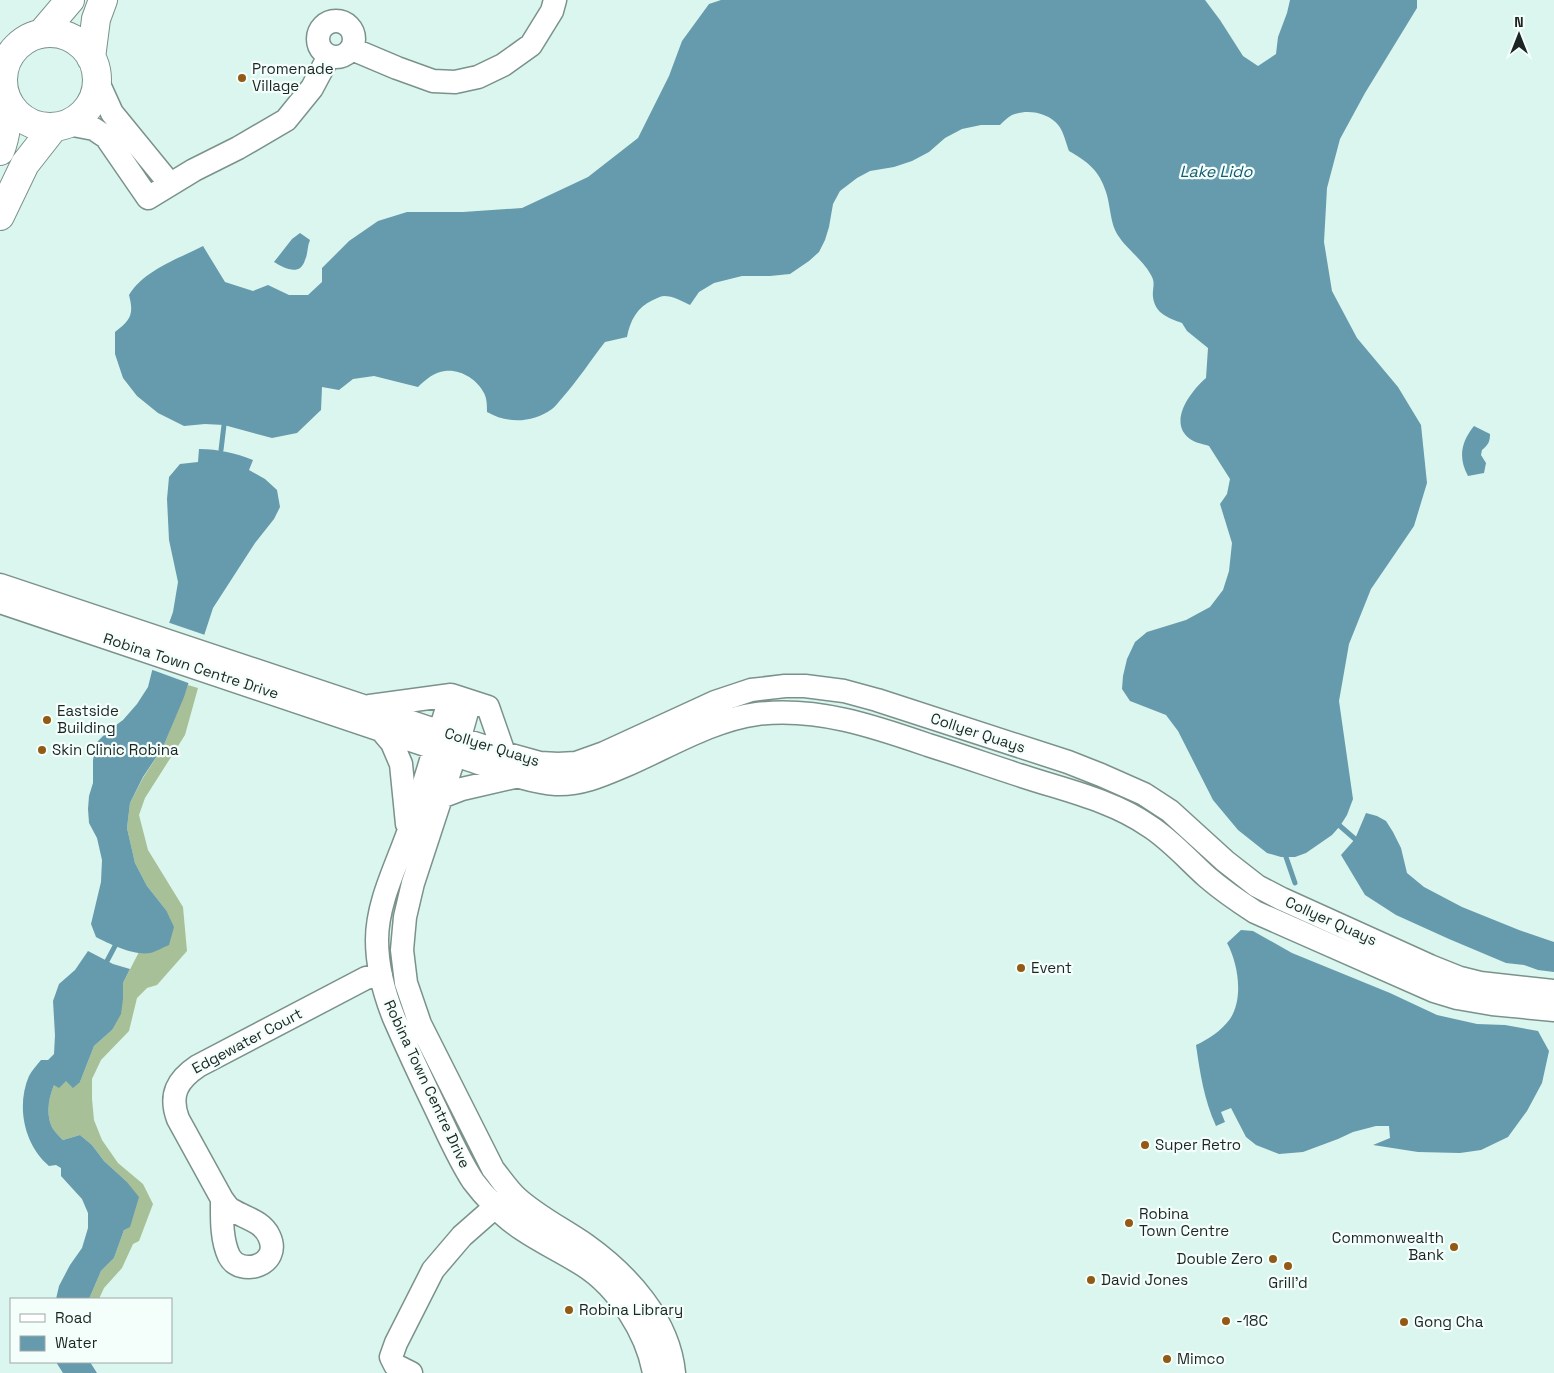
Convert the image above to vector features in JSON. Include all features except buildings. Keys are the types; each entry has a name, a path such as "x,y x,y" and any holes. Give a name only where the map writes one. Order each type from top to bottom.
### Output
{"main road":[{"path":"41,34 70,0"},
{"path":"0,216 24,164 61,125 81,114 92,102 96,91 94,69 96,19 103,0"},
{"path":"0,151 7,118 3,85 4,68 16,47 27,39 41,34 56,34 70,38 82,46 94,69"},
{"path":"3,85 15,112 26,121 40,126 61,125"}],"street":[{"path":"352,49 396,68 433,81 455,82 478,77 503,65 531,45 552,12 555,0"},
{"path":"332,21 344,22 352,31 354,43 352,49 349,53 339,58 328,56 320,49 318,37 322,27 332,21"},
{"path":"61,125 94,129 106,137 148,198 286,120 312,88 328,56"},
{"path":"94,69 112,113 170,184"},
{"name":"Robina Town Centre Drive","path":"0,585 139,640 215,666 381,730"},
{"name":"Robina Town Centre Drive","path":"0,602 139,640"},
{"name":"Robina Town Centre Drive","path":"215,666 367,706"},
{"name":"Collyer Quays","path":"381,730 504,753 540,762 576,763 604,754 715,702 751,690 805,686 844,691 1068,762 1101,774 1144,794 1170,811 1225,861 1257,886 1300,908 1430,966 1460,978 1480,983 1554,991"},
{"path":"367,706 460,698 488,706 504,753"},
{"name":"Robina Town Centre Drive","path":"460,698 447,743 408,833 388,887 380,917 377,940 381,975 387,999 457,1153 474,1182 495,1206 518,1226 531,1236 586,1266 619,1298 643,1337 649,1350 654,1373"},
{"name":"Collyer Quays","path":"367,706 520,776 558,784 582,782 602,776 728,720 755,714 782,712 841,718 889,731 1087,797 1120,810 1149,825 1232,897 1255,912 1416,984 1456,998 1492,1004 1554,1010"},
{"path":"381,730 392,743 401,764 408,833"},
{"name":"Robina Town Centre Drive","path":"447,743 441,797 404,917 402,950 406,983 412,1005 493,1169 517,1198 545,1220 596,1253 626,1280 654,1315 672,1355 674,1373"},
{"path":"441,797 462,789 520,776"},
{"name":"Edgewater Court","path":"222,1199 178,1119 174,1108 176,1090 181,1081 188,1072 198,1066 366,978 381,975"},
{"path":"410,1373 395,1365 392,1357 396,1343 433,1270 462,1236 495,1206"}],"green space":[{"path":"188,685 198,688 185,735 145,798 139,815 148,850 183,907 187,951 157,985 147,988 137,998 129,1031 101,1060 92,1079 94,1120 102,1140 118,1163 143,1184 153,1204 139,1241 133,1244 122,1268 104,1288 99,1298 89,1298 101,1271 114,1258 124,1230 126,1181 80,1135 63,1140 52,1127 48,1110 54,1085 66,1081 80,1082 94,1046 112,1030 123,999 123,983 139,952 150,953 166,910 147,886 135,863 127,828 130,803 163,747"}],"water":[{"name":"Lake Lido","path":"721,0 1205,0 1243,56 1258,66 1276,54 1278,37 1290,0 1417,0 1417,8 1365,93 1340,139 1327,188 1324,242 1332,291 1357,338 1398,387 1421,425 1427,483 1414,526 1371,589 1349,644 1339,701 1353,799 1347,815 1332,835 1306,853 1295,857 1281,857 1267,853 1238,830 1213,800 1178,731 1166,715 1130,701 1122,689 1127,659 1135,642 1147,632 1186,620 1210,607 1223,590 1229,571 1232,543 1220,504 1227,494 1230,479 1209,446 1190,439 1183,432 1181,424 1181,416 1188,399 1206,378 1208,348 1187,331 1182,323 1163,314 1157,308 1153,297 1154,283 1152,278 1143,263 1118,236 1100,178 1092,167 1069,151 1059,126 1043,115 1031,112 1018,113 1010,116 1000,125 981,125 962,129 945,138 929,152 912,161 894,167 870,171 857,178 840,191 833,204 829,227 819,252 790,274 742,276 714,283 699,292 690,305 664,296 647,303 635,315 627,337 605,342 555,406 536,417 512,420 503,419 487,412 486,398 481,388 473,379 462,373 445,371 437,373 418,387 374,376 353,379 339,390 322,387 321,410 297,433 272,438 224,425 184,426 158,413 137,396 123,378 115,354 115,332 125,324 130,316 129,295 135,286 152,272 203,246 225,282 253,291 268,285 289,295 308,295 322,282 322,268 349,241 378,221 407,212 463,212 522,208 588,177 638,138 669,76 682,41 709,4"},
{"path":"300,233 310,240 303,265 296,270 291,270 274,262 292,239"},
{"path":"1474,426 1490,434 1490,437 1481,455 1486,463 1484,473 1468,476 1463,463 1462,450 1466,438"},
{"path":"199,449 227,452 253,460 249,470 265,479 277,490 280,507 274,519 255,543 213,608 184,697 163,747 143,777 130,803 127,828 135,863 147,886 166,910 174,927 169,945 152,952 137,953 96,937 91,924 101,882 102,860 97,838 89,823 88,809 93,783 93,760 96,743 123,720 148,687 173,612 178,582 169,540 167,499 169,477 180,464 198,462"},
{"path":"1366,813 1386,821 1401,848 1407,873 1424,887 1462,907 1554,942 1554,972 1506,963 1396,915 1365,895 1341,855 1355,839"},
{"path":"1241,930 1253,931 1292,953 1390,993 1437,1015 1477,1024 1505,1025 1538,1031 1549,1051 1542,1083 1527,1111 1508,1137 1481,1150 1460,1153 1418,1152 1373,1145 1390,1138 1389,1126 1376,1126 1353,1132 1303,1152 1279,1154 1256,1145 1246,1137 1231,1108 1221,1112 1225,1122 1216,1126 1205,1096 1196,1045 1219,1031 1230,1019 1234,1011 1237,1001 1238,981 1234,960 1227,943"},
{"path":"88,951 113,964 130,969 123,983 121,1014 112,1030 94,1046 80,1082 73,1088 66,1081 59,1088 54,1085 49,1105 49,1120 53,1129 63,1140 80,1135 92,1145 104,1161 126,1181 139,1197 130,1227 124,1230 114,1258 101,1271 89,1298 56,1298 59,1286 82,1248 88,1228 88,1213 82,1199 61,1176 61,1168 56,1165 49,1166 34,1147 28,1136 25,1124 23,1100 29,1076 41,1060 48,1060 54,1054 53,1001 59,984 75,970"},
{"path":"57,1363 91,1363 97,1373 63,1373"}],"pier":[{"path":"167,622 208,636 191,684 150,669"}],"waterway":[{"path":"221,450 224,425"},
{"path":"1340,826 1355,839"},
{"path":"1286,857 1295,883"},
{"path":"107,961 115,946"}],"place":[{"name":"Promenade Village","path":"242,78"},
{"name":"Eastside Building","path":"47,720"},
{"name":"Skin Clinic Robina","path":"42,750"},
{"name":"Event","path":"1021,968"},
{"name":"Super Retro","path":"1145,1145"},
{"name":"Robina Town Centre","path":"1129,1223"},
{"name":"Commonwealth Bank","path":"1454,1247"},
{"name":"Double Zero","path":"1273,1259"},
{"name":"Grill'd","path":"1288,1266"},
{"name":"David Jones","path":"1091,1280"},
{"name":"Robina Library","path":"569,1310"},
{"name":"-18C","path":"1226,1321"},
{"name":"Gong Cha","path":"1404,1322"},
{"name":"Mimco","path":"1167,1359"}]}
